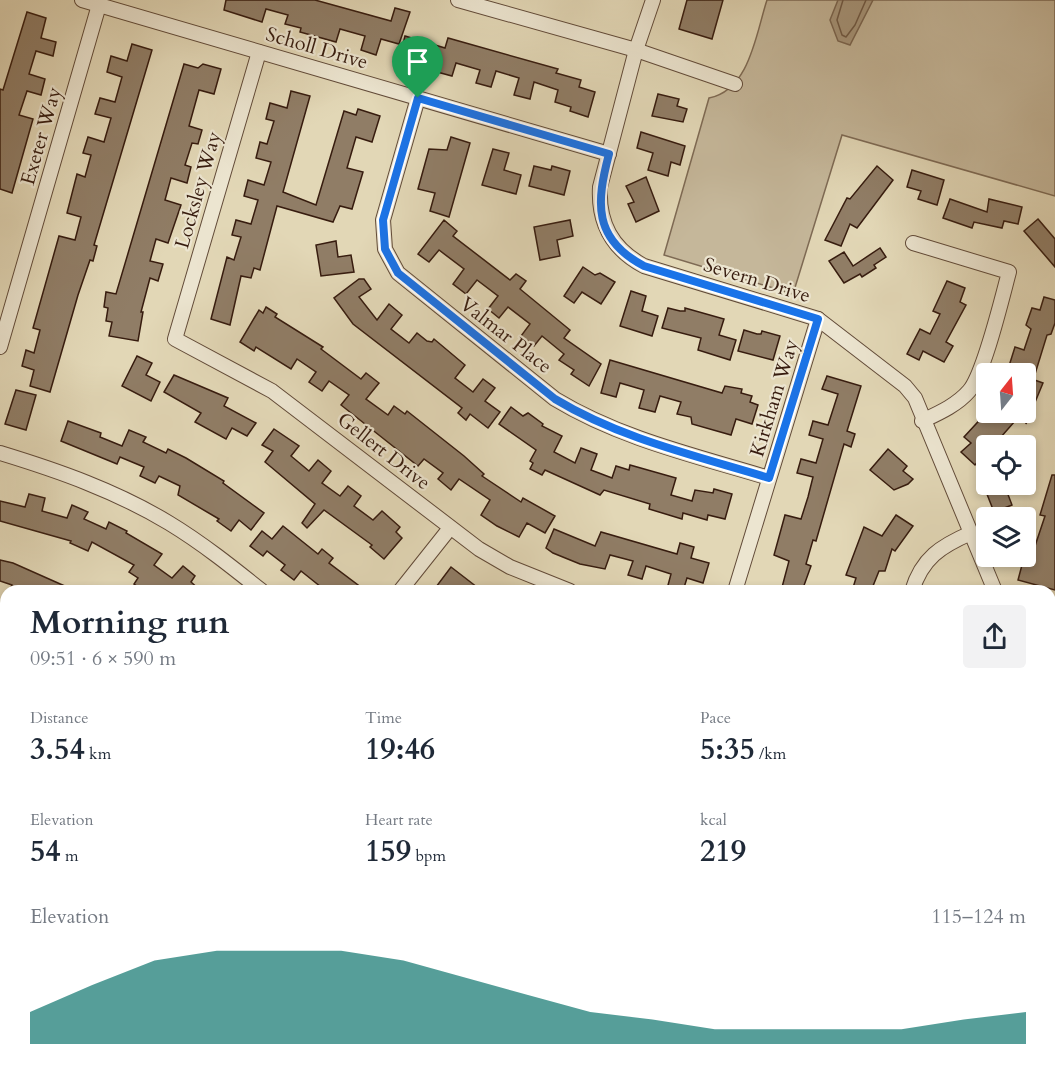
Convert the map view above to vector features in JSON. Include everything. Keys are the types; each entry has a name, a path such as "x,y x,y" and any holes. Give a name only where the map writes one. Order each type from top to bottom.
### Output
{"street":[{"name":"Scholl Drive","path":"82,0 609,154"},
{"name":"Severn Drive","path":"653,0 636,50 600,187 602,220 617,247 644,266 818,319 905,386 915,398 922,421 993,585"},
{"path":"466,1 636,50 735,84"},
{"name":"Exeter Way","path":"0,347 99,5"},
{"name":"Locksley Way","path":"175,339 259,52"},
{"name":"Valmar Place","path":"418,98 383,220 385,249 398,273 555,399 582,415 631,435 769,478"},
{"path":"913,243 1009,273 979,373 970,389 956,402 922,421"},
{"name":"Kirkham Way","path":"737,585 818,319"},
{"name":"Gellert Drive","path":"175,339 272,392 310,418 450,528 510,567 555,585"},
{"path":"0,453 47,467 127,500 208,549 254,585"},
{"path":"405,585 450,528"},
{"path":"914,585 922,567 932,554 945,544 971,533"}],"shaded area":[{"path":"767,0 1055,0 1055,196 842,135 793,294 664,255 709,98 723,93 734,84 742,72 755,43"}],"water":[{"path":"838,0 873,0 850,45 838,41 830,20"}],"building":[{"path":"226,0 315,0 391,21 395,8 410,12 399,44 381,39 376,55 361,50 365,36 340,29 336,42 300,32 301,28 285,24 288,15 266,9 262,22 224,10"},
{"path":"687,0 723,0 712,39 679,29"},
{"path":"27,12 46,18 41,38 56,42 53,56 36,51 29,74 45,79 41,95 27,91 19,115 33,119 12,193 0,189 0,89 3,90"},
{"path":"405,36 445,48 448,38 558,69 556,73 581,80 579,87 595,92 588,117 570,111 571,107 555,102 558,90 534,82 530,99 514,95 519,78 496,71 491,87 476,83 480,70 456,63 452,76 415,66 417,60 400,56"},
{"path":"132,44 152,50 94,245 97,246 93,261 90,260 78,295 50,392 30,386 34,370 22,366 26,350 34,353 40,330 33,328 59,236 75,240 81,217 67,213 77,174 85,177 91,155 83,153 88,137 104,142 111,118 95,114 100,98 115,102 122,77 107,72 111,56 127,61"},
{"path":"184,64 198,68 203,64 221,69 214,94 199,90 189,126 202,130 198,144 192,143 185,165 191,167 187,183 171,178 165,200 181,205 168,243 156,239 150,261 163,264 158,281 150,278 141,312 143,312 138,341 109,336 112,322 106,321 108,308 104,307 106,292 116,294"},
{"path":"291,91 310,96 283,192 316,205 344,111 356,115 358,109 380,116 372,142 356,137 347,168 363,172 352,209 340,206 333,222 277,206 260,270 254,268 251,278 241,276 230,325 211,319 227,257 234,260 241,237 232,235 236,220 251,224 258,200 244,196 248,180 264,185 271,162 256,158 260,142 267,144 274,121 266,119 270,103 287,108"},
{"path":"658,94 679,99 677,106 687,109 683,122 652,116"},
{"path":"641,132 685,146 680,165 671,162 668,176 648,170 653,153 637,148"},
{"path":"451,137 470,143 449,217 430,211 435,193 418,189 429,149 447,150"},
{"path":"493,149 509,153 504,170 521,175 516,194 482,185"},
{"path":"534,166 551,170 552,166 570,171 564,195 529,186"},
{"path":"877,166 893,180 857,228 850,224 841,246 825,240 847,198 850,199"},
{"path":"912,170 944,180 937,205 918,199 921,191 907,187"},
{"path":"646,177 659,211 636,222 628,204 634,202 626,186"},
{"path":"950,199 987,212 989,199 1022,207 1018,224 1004,221 1002,228 974,222 972,228 943,218"},
{"path":"1038,219 1055,239 1055,267 1024,231"},
{"path":"444,220 457,231 453,236 510,280 516,274 526,281 520,289 570,330 564,338 601,364 589,386 571,374 574,370 559,360 564,354 542,336 534,346 521,336 530,324 508,307 499,318 488,309 498,296 477,280 466,294 453,284 464,269 439,250 429,262 418,254"},
{"path":"570,220 573,236 557,240 560,256 540,260 534,227"},
{"path":"336,241 338,257 351,255 354,272 321,276 316,245"},
{"path":"880,248 886,257 874,265 876,268 862,277 860,274 844,283 829,261 844,252 853,266"},
{"path":"583,267 595,275 600,273 615,282 601,304 582,292 574,303 564,296"},
{"path":"359,279 364,279 371,289 359,297 377,320 389,304 402,315 391,329 409,343 417,333 427,341 432,342 434,339 465,365 455,378 473,392 483,379 495,388 485,401 500,412 488,428 470,414 466,420 458,413 462,408 353,324 334,298"},
{"path":"947,281 965,288 960,302 966,305 946,342 953,346 944,362 923,351 919,360 907,354 920,329 930,334 940,314 933,311"},
{"path":"631,291 646,296 642,311 658,316 652,336 620,326"},
{"path":"1044,297 1055,300 1055,323 1051,334 1047,335 1036,371 1036,363 1010,363 1015,347 1024,350 1031,329 1026,325 1032,308 1040,310"},
{"path":"266,307 277,314 275,317 323,347 321,349 361,379 366,373 379,383 366,399 388,415 394,406 405,414 407,411 464,456 484,474 482,476 521,502 523,498 555,516 545,533 527,523 519,537 497,526 481,515 490,500 459,479 451,490 438,479 443,473 424,459 418,466 341,405 349,395 329,381 322,391 309,382 316,372 297,359 291,369 256,347 254,351 240,342 259,310 263,313"},
{"path":"668,308 685,311 685,308 724,319 719,335 736,340 730,360 698,350 701,338 662,328"},
{"path":"744,330 757,334 761,334 762,331 780,336 773,360 738,351"},
{"path":"137,356 152,363 146,375 160,382 151,401 122,386"},
{"path":"610,360 722,393 725,386 742,389 741,393 752,396 750,402 758,405 752,424 736,419 731,435 692,424 691,417 677,414 681,402 660,396 655,412 639,408 644,390 620,383 616,397 601,393"},
{"path":"174,375 228,398 224,406 256,423 247,436 232,428 226,439 195,422 201,413 164,392"},
{"path":"827,376 861,386 847,431 855,434 851,447 844,444 816,541 813,540 806,564 811,566 804,585 783,585 789,561 774,555 785,515 801,519 813,477 797,473 801,459 816,463 823,439 809,435 813,421 828,425 838,394 822,389"},
{"path":"1036,381 1043,383 1036,400"},
{"path":"16,390 36,395 26,430 5,424"},
{"path":"511,407 523,416 528,413 543,424 542,426 562,436 554,452 575,463 581,448 597,454 591,470 612,478 616,466 629,470 630,465 676,478 671,495 692,501 695,490 713,493 714,489 732,494 725,519 708,515 707,520 683,513 682,519 649,509 650,504 604,490 600,495 545,470 542,475 530,469 533,463 530,461 536,450 499,424"},
{"path":"68,421 101,433 100,437 122,446 129,430 146,437 143,442 166,453 168,449 186,458 224,481 223,483 264,513 251,530 239,520 231,531 217,521 219,519 178,495 180,486 159,476 155,483 140,476 144,467 120,457 117,464 61,441"},
{"path":"977,423 1013,423 1003,435 976,435 975,465 961,452 971,443 964,437"},
{"path":"274,429 299,446 291,456 309,471 318,460 331,471 322,483 340,496 348,486 361,496 354,506 373,520 382,511 400,527 396,532 402,538 384,559 370,547 372,545 324,510 307,528 302,523 315,504 265,462 273,451 262,445"},
{"path":"888,449 907,466 903,471 913,479 908,484 894,490 870,470"},
{"path":"1052,475 1055,475 1055,585 1036,585 1018,580 1021,567 1036,567 1036,543 1045,516 1040,515"},
{"path":"29,494 45,498 42,511 67,518 72,505 88,512 84,519 106,529 109,522 162,554 154,565 172,578 183,566 195,576 191,582 194,585 135,585 138,578 129,572 134,565 92,542 88,551 70,543 71,541 0,521 0,501 25,507"},
{"path":"987,495 1008,495 1012,505 992,507"},
{"path":"896,515 913,526 895,551 892,549 885,571 879,571 873,585 854,585 856,578 846,575 864,527 882,536"},
{"path":"283,526 318,554 322,549 333,558 329,563 358,585 318,585 301,571 294,580 281,570 285,565 267,551 263,556 250,546 262,531 272,539"},
{"path":"554,529 595,546 601,532 677,554 680,543 694,547 691,558 709,563 703,583 687,578 685,585 668,585 671,574 646,566 642,579 628,575 633,561 610,555 605,569 580,564 546,548"},
{"path":"0,560 13,563 62,585 12,585 0,581"},
{"path":"451,567 474,585 438,585"}],"route":[{"path":"418,98 609,154 600,187 599,204 602,220 617,247 630,258 644,266 818,319 769,478 609,428 582,415 555,399 398,273 385,249 382,234 383,220 418,98"}]}
